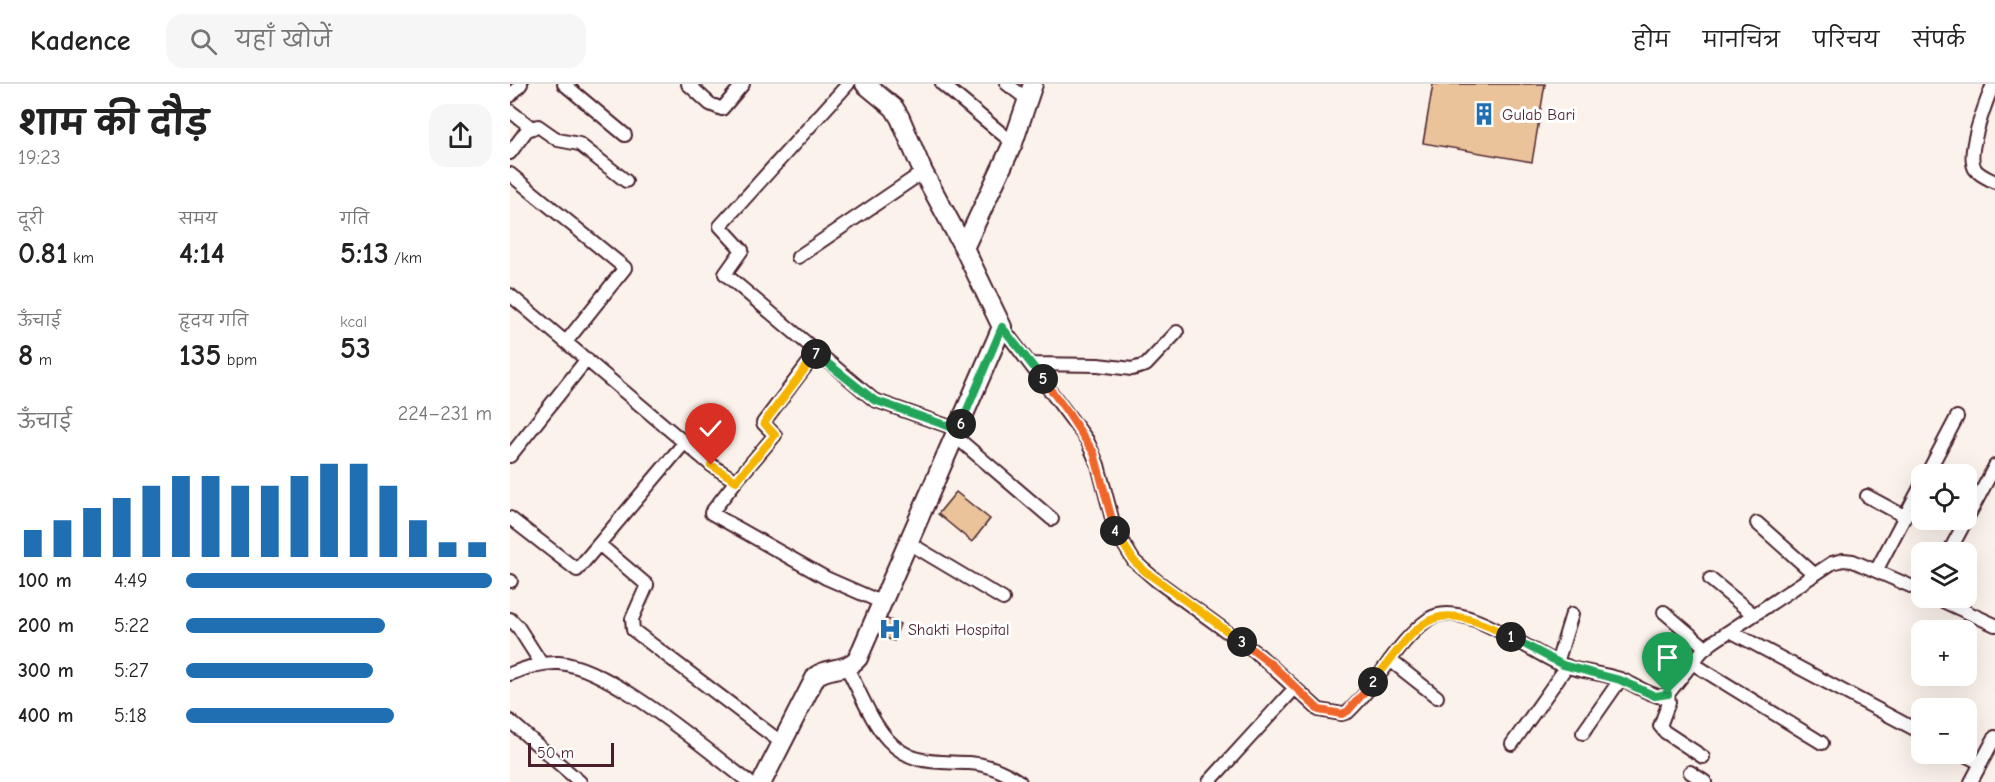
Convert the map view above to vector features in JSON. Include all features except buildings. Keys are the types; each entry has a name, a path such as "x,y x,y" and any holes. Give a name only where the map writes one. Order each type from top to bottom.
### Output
{"street":[{"path":"510,96 521,84"},
{"path":"564,84 625,135"},
{"path":"688,84 710,104 722,109 743,84"},
{"path":"848,84 720,226 742,250 725,274 874,400 957,433 1052,519"},
{"path":"866,84 894,108 923,172 1002,327 1068,413 1094,453 1115,530 1134,561 1156,581 1260,655 1319,710 1342,714 1353,706 1390,660 1428,620 1443,614 1455,615 1492,627 1562,664 1620,680 1655,696 1668,694 1706,648 1814,574 1843,560 1853,561 1911,586"},
{"path":"942,84 1013,143"},
{"path":"964,249 1013,143 1031,92 1007,84"},
{"path":"1993,84 1980,120 1973,162 1979,173 1995,182"},
{"path":"510,111 532,128"},
{"path":"510,151 527,130 538,126 558,140 579,144 626,181"},
{"path":"798,257 923,172"},
{"path":"510,174 625,268 566,342"},
{"path":"510,295 711,465 736,481"},
{"path":"762,782 816,676 824,671 847,668 858,658 1002,327"},
{"path":"1031,364 1083,364 1132,369 1146,365 1177,332"},
{"path":"816,353 764,423 775,435 711,513 826,578 883,603"},
{"path":"510,456 586,359"},
{"path":"1932,464 1957,417"},
{"path":"510,518 577,570 685,442"},
{"path":"1954,542 1995,466"},
{"path":"1867,496 1904,516"},
{"path":"1876,571 1911,504"},
{"path":"1756,523 1814,574"},
{"path":"909,543 1004,599"},
{"path":"600,545 647,585 632,619 633,630 782,743"},
{"path":"1710,579 1754,615"},
{"path":"1958,608 1995,625"},
{"path":"1664,612 1706,648"},
{"path":"1512,744 1562,664 1572,614"},
{"path":"510,619 518,627 541,663"},
{"path":"1730,631 1911,727"},
{"path":"1390,660 1437,697"},
{"path":"510,674 541,663 561,663 595,675 627,691 749,782"},
{"path":"1692,663 1822,743"},
{"path":"847,668 887,738 909,757 925,762 979,764 999,770 1020,782"},
{"path":"1583,733 1620,680"},
{"path":"1209,782 1295,688"},
{"path":"1668,694 1669,702 1660,726 1665,732 1703,757"},
{"path":"510,721 580,782"},
{"path":"1971,782 1993,743"},
{"path":"1690,772 1705,782"}],"place":[{"name":"Gulab Bari","path":"1484,114"},
{"name":"Shakti Hospital","path":"890,629"}],"route":[{"path":"711,465 736,481 775,435 764,423 816,353 874,400 888,407 959,430 1002,327 1068,413 1094,453 1105,501 1115,530 1134,561 1156,581 1260,655 1319,710 1342,714 1348,711 1415,632 1428,620 1443,614 1455,615 1492,627 1563,665 1620,680 1655,696 1668,694"}]}
